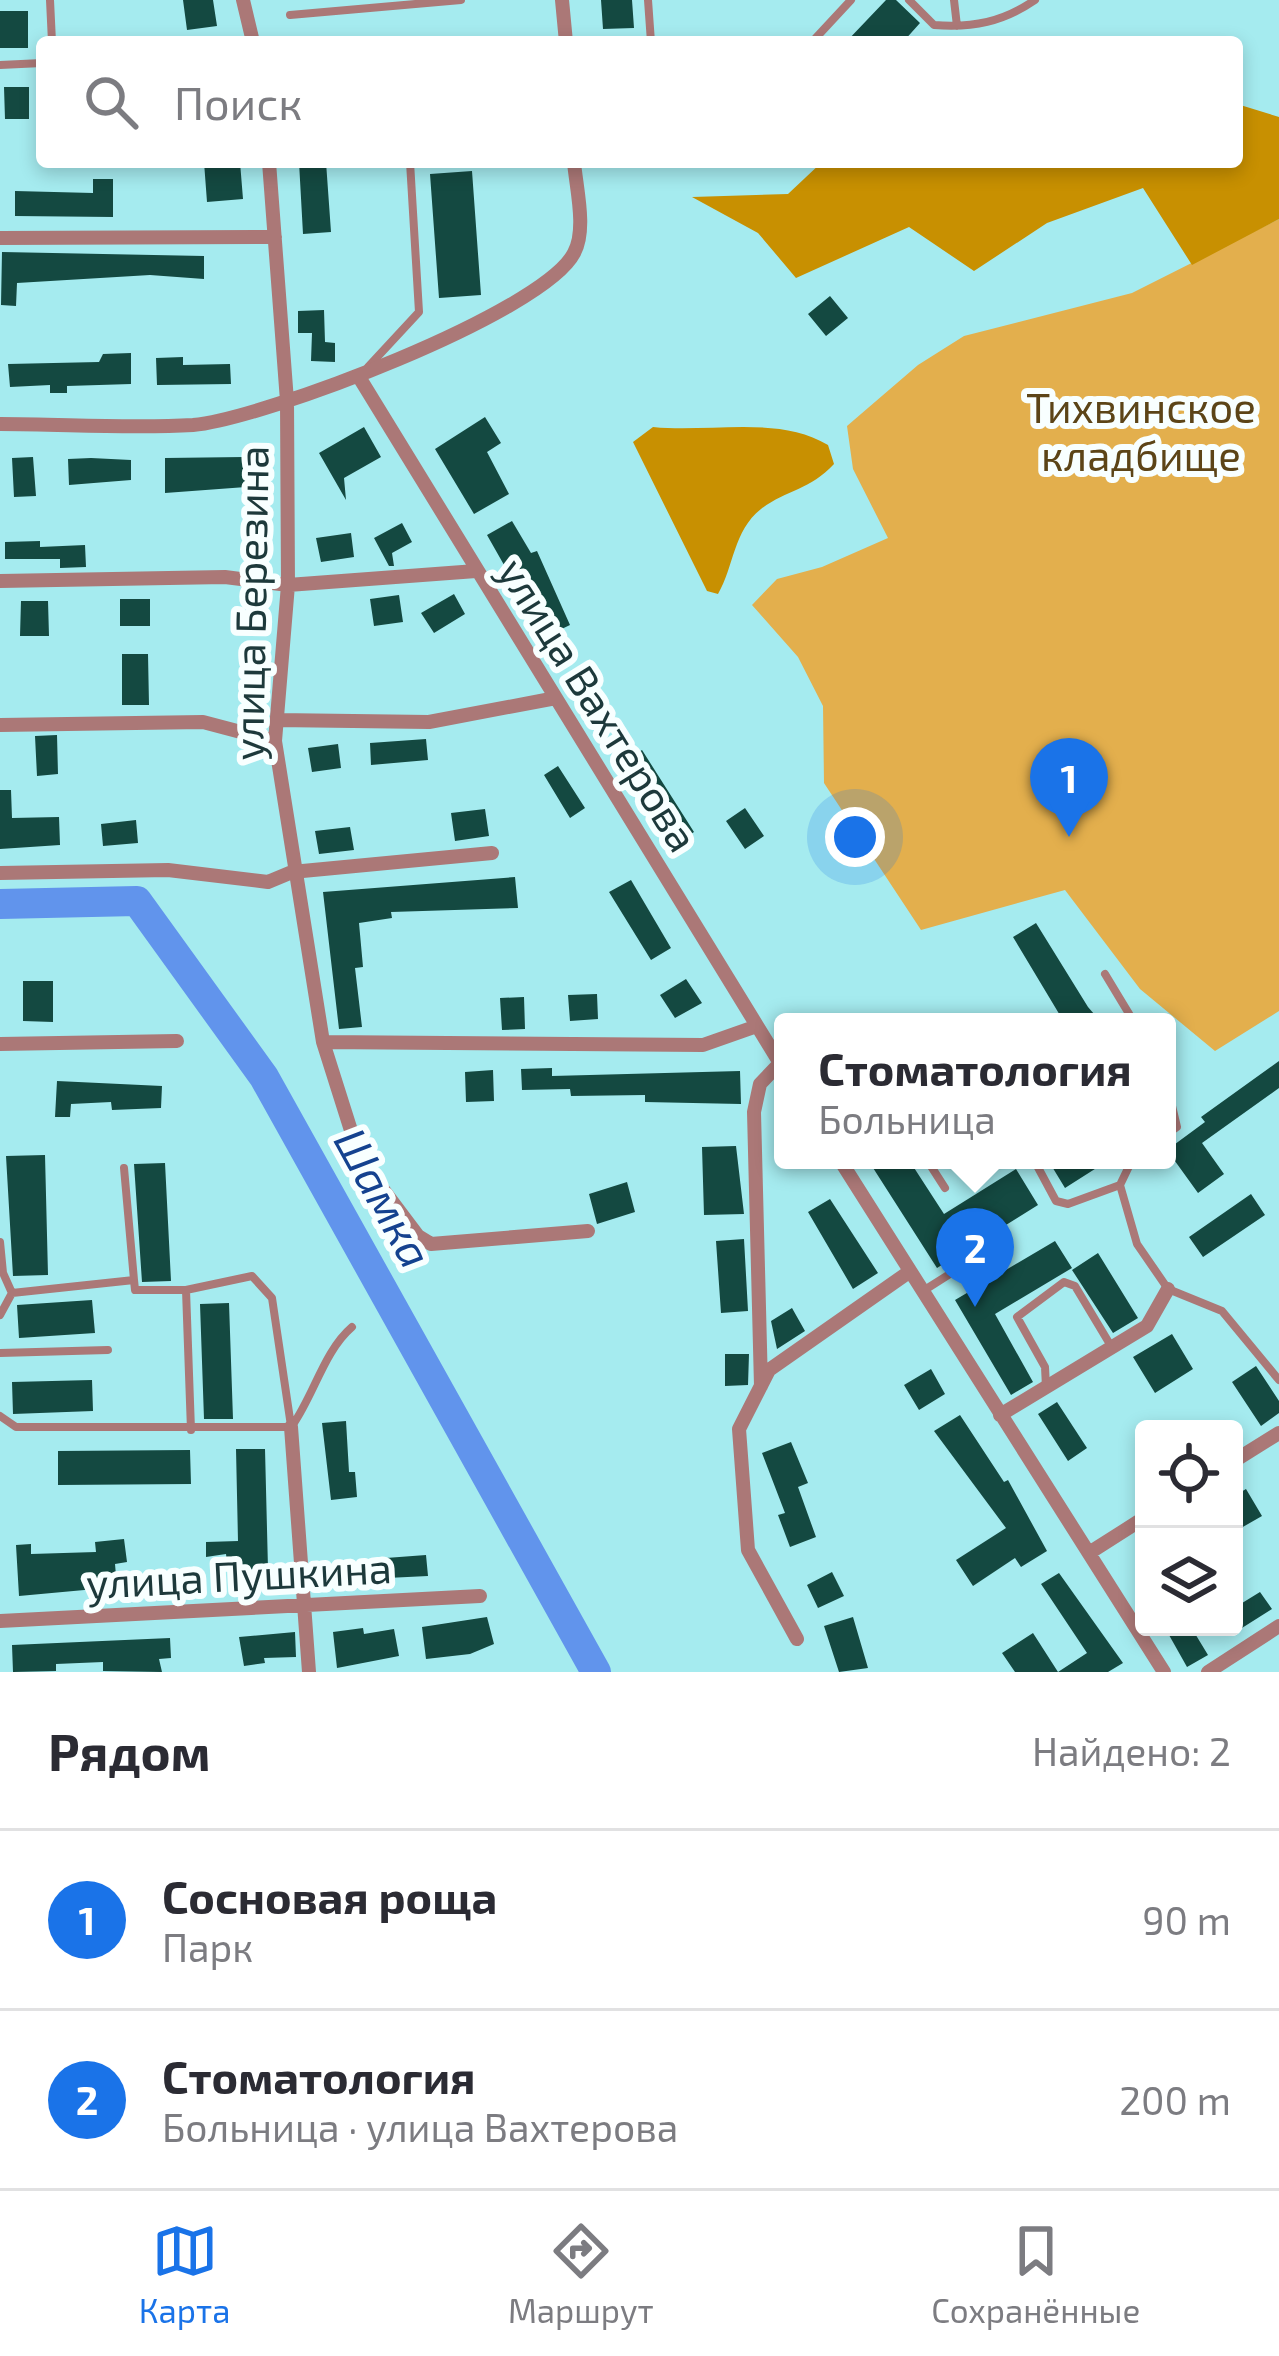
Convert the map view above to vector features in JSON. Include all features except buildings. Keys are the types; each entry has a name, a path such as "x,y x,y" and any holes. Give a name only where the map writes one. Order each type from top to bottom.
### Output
{"street":[{"path":"243,0 252,36"},
{"path":"562,0 565,36"},
{"name":"улица Березина","path":"269,168 287,401 288,586 275,741 292,872 323,1042 360,1159 418,1236 431,1244 589,1231"},
{"path":"0,424 194,424 287,401 399,362 501,308 573,256 578,240 574,168"},
{"path":"0,238 275,237"},
{"name":"улица Вахтерова","path":"359,377 774,1053"},
{"path":"0,581 225,577 288,586 476,571"},
{"path":"277,720 430,722 556,698"},
{"path":"0,725 203,722 275,741"},
{"path":"0,873 168,870 268,882 292,872 491,854"},
{"path":"323,1042 704,1045 757,1026"},
{"path":"0,1044 177,1041"},
{"path":"761,1386 754,1112 760,1084 774,1072"},
{"path":"848,1169 921,1292 1165,1672"},
{"path":"797,1639 748,1550 739,1429 769,1370 909,1272"},
{"path":"1000,1415 1147,1326 1168,1289"},
{"path":"291,1427 309,1672"},
{"path":"1243,1455 1279,1432"},
{"path":"1089,1553 1135,1524"},
{"name":"улица Пушкина","path":"0,1621 480,1596"},
{"path":"1208,1672 1279,1626"}],"lane":[{"path":"50,0 52,36"},
{"path":"290,15 461,0"},
{"path":"648,0 651,36"},
{"path":"818,36 851,0"},
{"path":"909,0 934,25 957,26 1006,20 1035,0"},
{"path":"954,0 957,26"},
{"path":"0,65 36,63"},
{"path":"359,377 419,312 410,168"},
{"path":"1105,974 1129,1013"},
{"path":"124,1168 135,1290 186,1290 252,1276 264,1285 272,1298 291,1427"},
{"path":"933,1169 945,1188"},
{"path":"1039,1169 1056,1201 1068,1204 1120,1186"},
{"path":"1128,1169 1120,1186 1137,1244 1168,1289 1222,1311 1279,1380"},
{"path":"0,1242 3,1273 12,1293"},
{"path":"921,1292 975,1258"},
{"path":"12,1293 134,1280"},
{"path":"1045,1388 1046,1367 1017,1317 1064,1282 1075,1286 1112,1348"},
{"path":"186,1290 191,1430"},
{"path":"0,1315 12,1293"},
{"path":"291,1427 316,1393 337,1340 352,1327"},
{"path":"0,1353 108,1350"},
{"path":"0,1416 16,1427 291,1427"}],"green space":[{"name":"Тихвинское кладбище","path":"1279,219 1279,1011 1215,1051 1176,1019 1176,1013 1169,1013 1140,989 1065,890 921,930 824,783 823,706 798,657 752,605 777,579 822,567 888,538 853,469 847,426 918,365 964,336 1132,293"}],"shaded area":[{"path":"1243,106 1279,117 1279,219 1192,265 1143,188 1047,223 974,271 909,227 796,278 758,233 692,197 788,194 816,168 1243,168"},
{"path":"653,427 788,430 828,445 834,464 752,518 739,538 718,594 707,591 633,442"}],"waterway":[{"name":"Шамка","path":"0,904 137,901 264,1077 596,1672"}],"place":[{"name":"Сосновая роща","path":"1069,837"},
{"name":"Стоматология","path":"975,1307"}]}
